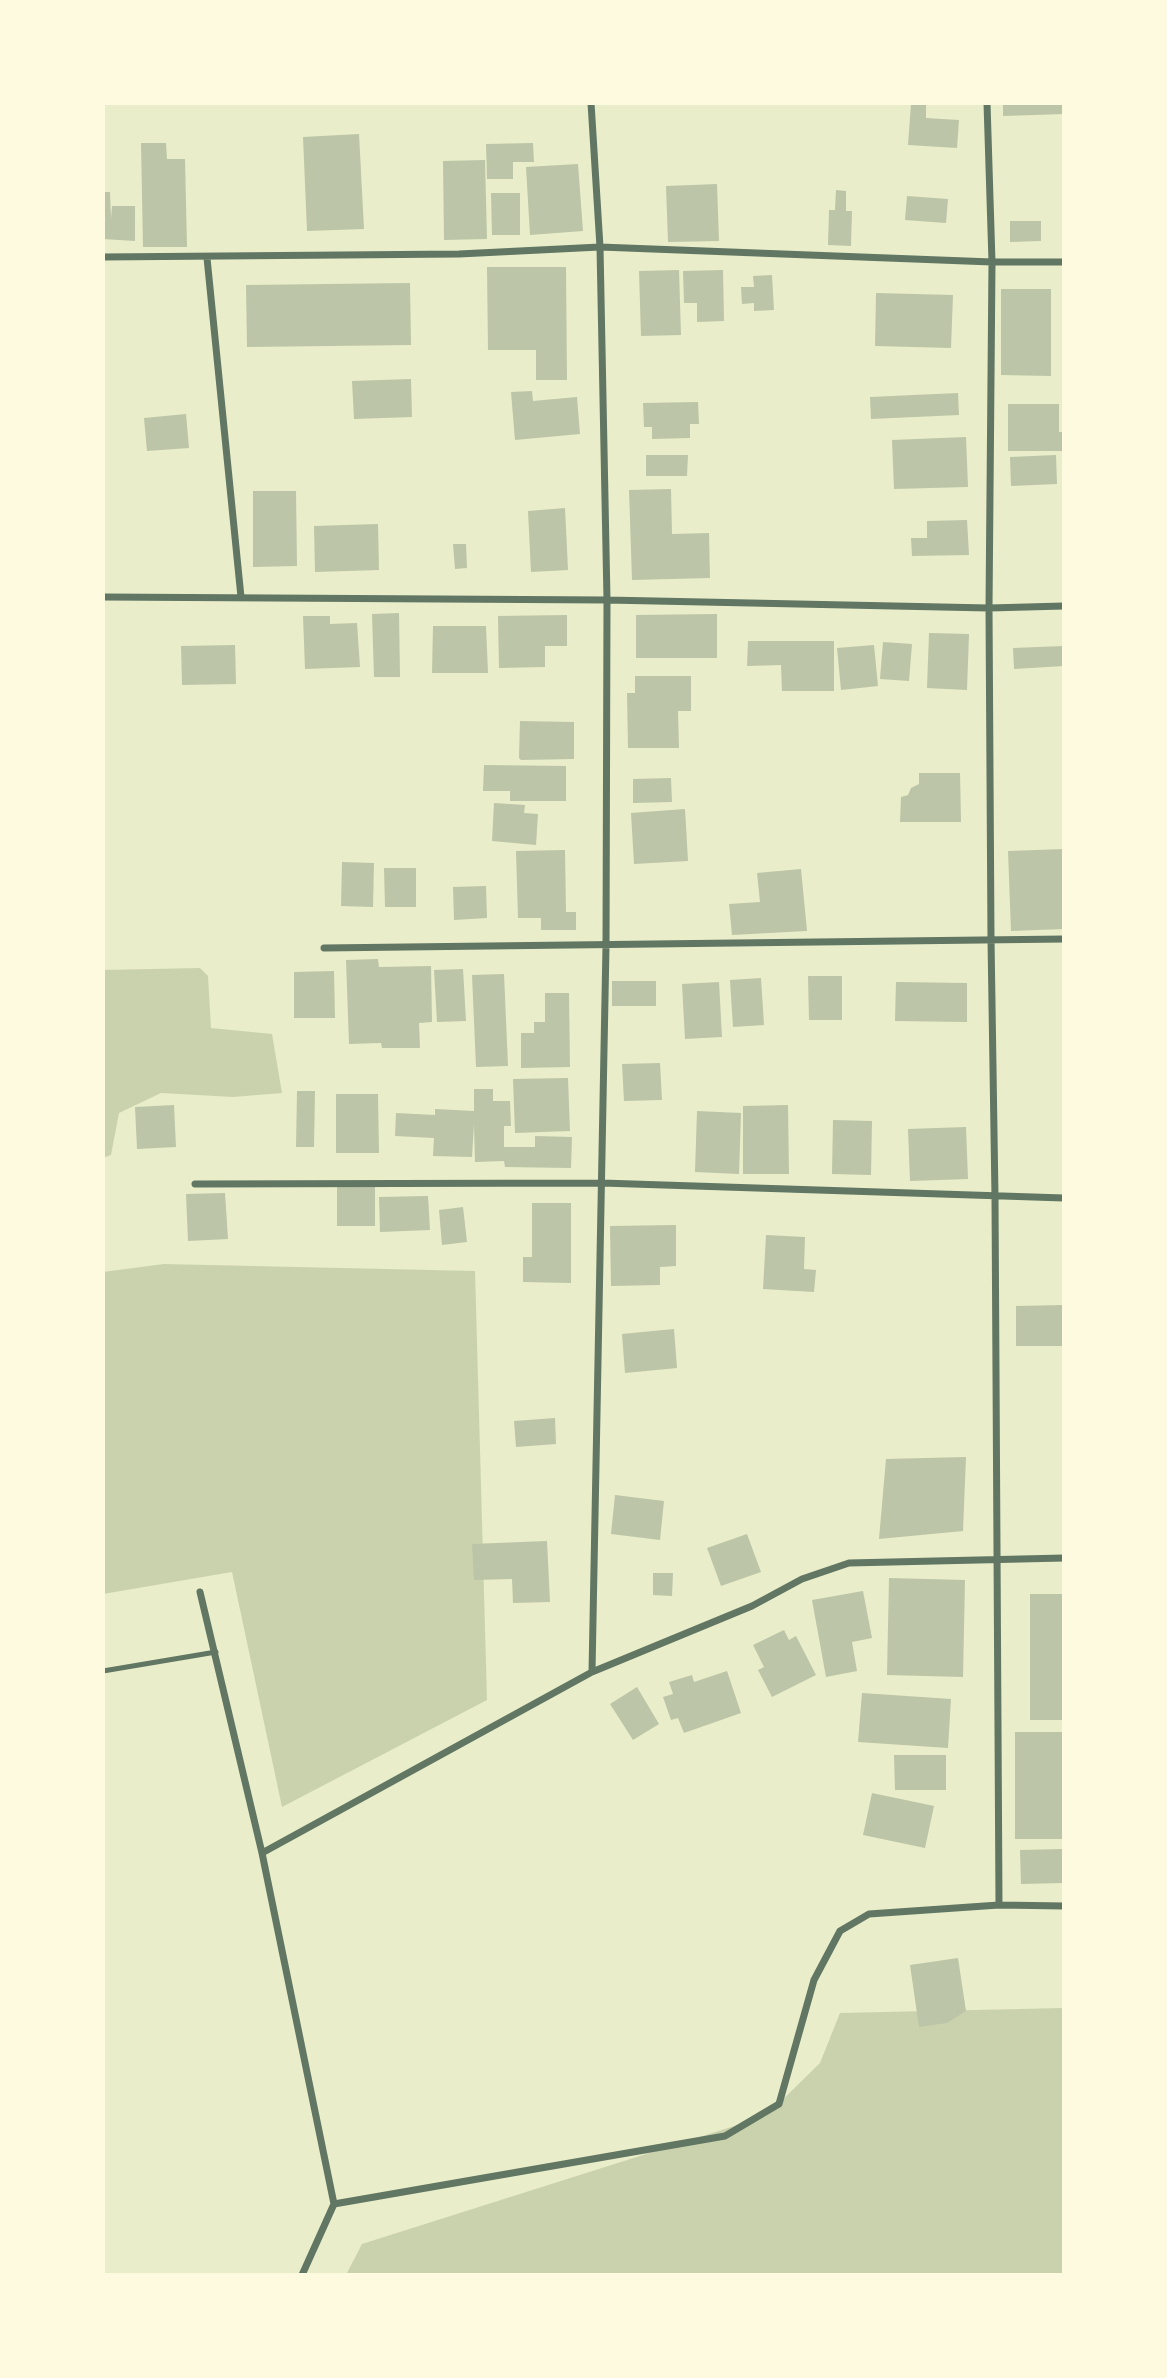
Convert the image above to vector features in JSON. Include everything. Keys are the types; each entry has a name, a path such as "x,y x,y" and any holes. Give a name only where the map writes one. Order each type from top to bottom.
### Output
{"street":[{"path":"592,103 600,247 607,600 606,946 592,1672"},
{"path":"987,103 992,262 989,608 999,1905"},
{"path":"103,257 459,254 600,247 992,262 1064,262"},
{"path":"207,258 240,597"},
{"path":"103,597 607,600 989,608 1064,606"},
{"path":"324,948 1064,939"},
{"path":"195,1184 602,1183 995,1198 1064,1198"},
{"path":"262,1853 592,1672 752,1606 802,1579 849,1563 1064,1558"},
{"path":"200,1592 262,1853 334,2204 302,2275"},
{"path":"334,2204 724,2136 779,2104 814,1980 840,1931 869,1914 999,1905 1064,1906"}],"lane":[{"path":"103,1671 216,1652"}],"green space":[{"path":"200,968 208,976 211,1028 272,1034 282,1093 233,1097 161,1093 119,1113 111,1155 103,1158 103,970"},
{"path":"164,1264 475,1271 487,1700 282,1807 232,1572 103,1594 103,1272"},
{"path":"1064,2008 1064,2275 346,2275 362,2244 766,2116 820,2063 840,2013"}],"building":[{"path":"1003,103 1064,103 1064,114 1003,116"},
{"path":"911,104 926,105 926,118 959,120 957,148 908,145"},
{"path":"359,134 364,229 307,231 303,137"},
{"path":"141,143 166,143 167,159 185,159 187,247 143,247"},
{"path":"533,143 534,162 513,162 513,179 487,179 486,144"},
{"path":"485,160 487,239 444,240 443,161"},
{"path":"578,164 583,231 530,235 526,167"},
{"path":"717,184 719,241 668,242 666,186"},
{"path":"836,190 846,191 846,211 852,211 851,246 828,245 829,210 835,210"},
{"path":"103,192 110,192 111,219 112,206 135,206 135,241 103,239"},
{"path":"491,193 520,193 520,235 492,235"},
{"path":"907,196 948,199 946,223 905,220"},
{"path":"1010,221 1041,221 1041,241 1010,242"},
{"path":"487,267 566,267 567,380 536,380 536,350 488,350"},
{"path":"679,270 681,335 641,336 639,271"},
{"path":"723,270 724,321 697,322 697,303 684,303 683,271"},
{"path":"772,275 774,310 754,311 754,303 742,304 741,287 754,287 753,276"},
{"path":"410,283 411,345 247,347 246,285"},
{"path":"1001,289 1051,289 1051,376 1001,375"},
{"path":"876,293 953,295 951,348 875,346"},
{"path":"411,379 412,417 354,419 352,381"},
{"path":"532,391 533,401 577,397 580,434 515,440 511,392"},
{"path":"958,393 959,415 871,419 870,397"},
{"path":"698,402 699,424 690,424 690,438 652,439 652,427 644,427 643,403"},
{"path":"1008,404 1059,404 1059,432 1064,432 1064,451 1008,451"},
{"path":"186,414 189,448 147,451 144,418"},
{"path":"966,437 968,487 894,489 892,440"},
{"path":"646,455 688,455 687,476 646,476"},
{"path":"1056,455 1057,484 1011,486 1010,457"},
{"path":"671,489 672,534 709,533 710,578 632,580 629,490"},
{"path":"253,491 296,491 297,566 253,567"},
{"path":"565,508 568,570 531,572 528,511"},
{"path":"967,520 969,555 912,556 911,538 927,538 927,521"},
{"path":"378,524 379,570 315,572 314,526"},
{"path":"453,544 466,544 467,568 455,569"},
{"path":"399,613 400,677 374,677 372,614"},
{"path":"717,614 717,658 636,658 636,615"},
{"path":"567,615 567,646 545,646 545,667 499,668 498,616"},
{"path":"303,616 330,616 330,624 357,623 360,667 305,669"},
{"path":"433,626 486,626 488,673 432,673"},
{"path":"929,633 969,634 967,690 927,688"},
{"path":"748,641 834,641 834,691 782,691 781,665 747,666"},
{"path":"883,642 912,644 909,681 880,679"},
{"path":"235,645 236,684 182,685 181,646"},
{"path":"874,645 878,686 841,690 837,648"},
{"path":"1064,646 1064,666 1014,669 1013,648"},
{"path":"635,676 691,676 691,711 678,711 679,748 628,748 627,693 635,693"},
{"path":"520,721 574,722 574,759 521,760"},
{"path":"484,765 566,766 566,801 510,801 510,791 483,791"},
{"path":"919,773 960,773 961,822 900,822 901,797 908,795 911,788 919,784"},
{"path":"671,778 672,802 633,803 633,779"},
{"path":"494,803 525,805 524,813 538,814 536,845 492,841"},
{"path":"685,809 688,861 634,864 631,813"},
{"path":"1064,849 1064,929 1011,931 1008,851"},
{"path":"565,850 566,912 576,912 576,930 541,930 541,918 518,918 516,851"},
{"path":"342,862 374,863 373,907 341,906"},
{"path":"384,868 416,868 416,907 385,907"},
{"path":"801,869 807,931 732,935 729,904 760,902 757,873"},
{"path":"486,886 487,918 454,920 453,887"},
{"path":"378,959 379,967 431,966 432,1022 419,1023 420,1048 382,1048 381,1043 349,1044 346,960"},
{"path":"463,969 466,1021 437,1022 434,970"},
{"path":"334,971 335,1018 294,1018 294,972"},
{"path":"504,974 508,1066 476,1067 472,975"},
{"path":"808,976 842,976 842,1020 809,1020"},
{"path":"761,978 764,1025 733,1027 730,980"},
{"path":"612,981 656,981 656,1006 612,1006"},
{"path":"719,982 722,1037 685,1039 682,984"},
{"path":"896,982 967,983 967,1022 895,1021"},
{"path":"545,993 569,993 570,1067 521,1068 521,1033 534,1033 534,1022 545,1022"},
{"path":"660,1063 662,1100 624,1101 622,1064"},
{"path":"568,1078 570,1131 515,1133 513,1079"},
{"path":"474,1089 493,1089 493,1101 510,1101 511,1126 504,1126 504,1147 535,1147 535,1136 572,1137 571,1168 505,1167 504,1161 475,1162 474,1124 472,1157 433,1156 434,1138 395,1136 396,1113 435,1115 435,1109 474,1111"},
{"path":"297,1091 315,1091 314,1147 296,1147"},
{"path":"336,1094 378,1094 379,1153 336,1153"},
{"path":"174,1105 176,1147 137,1149 135,1107"},
{"path":"788,1105 789,1174 743,1174 743,1106"},
{"path":"697,1111 741,1113 739,1174 695,1172"},
{"path":"833,1120 872,1121 871,1175 832,1174"},
{"path":"966,1127 968,1179 910,1181 908,1129"},
{"path":"337,1187 375,1187 375,1226 337,1226"},
{"path":"225,1193 228,1239 188,1241 186,1194"},
{"path":"428,1196 430,1230 380,1232 379,1197"},
{"path":"532,1203 571,1203 571,1283 523,1282 523,1257 532,1257"},
{"path":"463,1207 467,1242 442,1245 439,1210"},
{"path":"676,1225 676,1266 660,1267 660,1285 611,1286 610,1226"},
{"path":"766,1235 805,1237 804,1269 816,1270 814,1292 763,1289"},
{"path":"1064,1305 1064,1346 1016,1346 1016,1306"},
{"path":"674,1329 677,1368 625,1373 622,1334"},
{"path":"555,1418 556,1444 516,1447 514,1421"},
{"path":"966,1457 963,1531 879,1539 886,1459"},
{"path":"615,1495 664,1501 660,1540 611,1534"},
{"path":"747,1534 761,1572 721,1586 707,1548"},
{"path":"547,1541 550,1602 513,1603 512,1579 474,1580 472,1544"},
{"path":"653,1573 673,1573 672,1596 653,1595"},
{"path":"889,1578 965,1580 963,1677 887,1675"},
{"path":"863,1591 872,1638 852,1642 857,1671 826,1677 812,1600"},
{"path":"1030,1594 1064,1594 1064,1720 1030,1720"},
{"path":"784,1630 789,1640 796,1636 816,1675 772,1697 758,1670 764,1667 753,1645"},
{"path":"727,1671 741,1713 684,1733 678,1718 671,1720 663,1697 673,1694 669,1682 692,1675 694,1682"},
{"path":"637,1687 659,1724 633,1740 610,1704"},
{"path":"862,1693 951,1699 948,1748 858,1742"},
{"path":"1015,1732 1064,1732 1064,1839 1015,1839"},
{"path":"894,1755 946,1755 946,1790 895,1790"},
{"path":"872,1793 934,1806 925,1848 863,1835"},
{"path":"1064,1849 1064,1883 1021,1884 1020,1850"},
{"path":"958,1958 966,2011 947,2023 919,2027 910,1965"}]}
